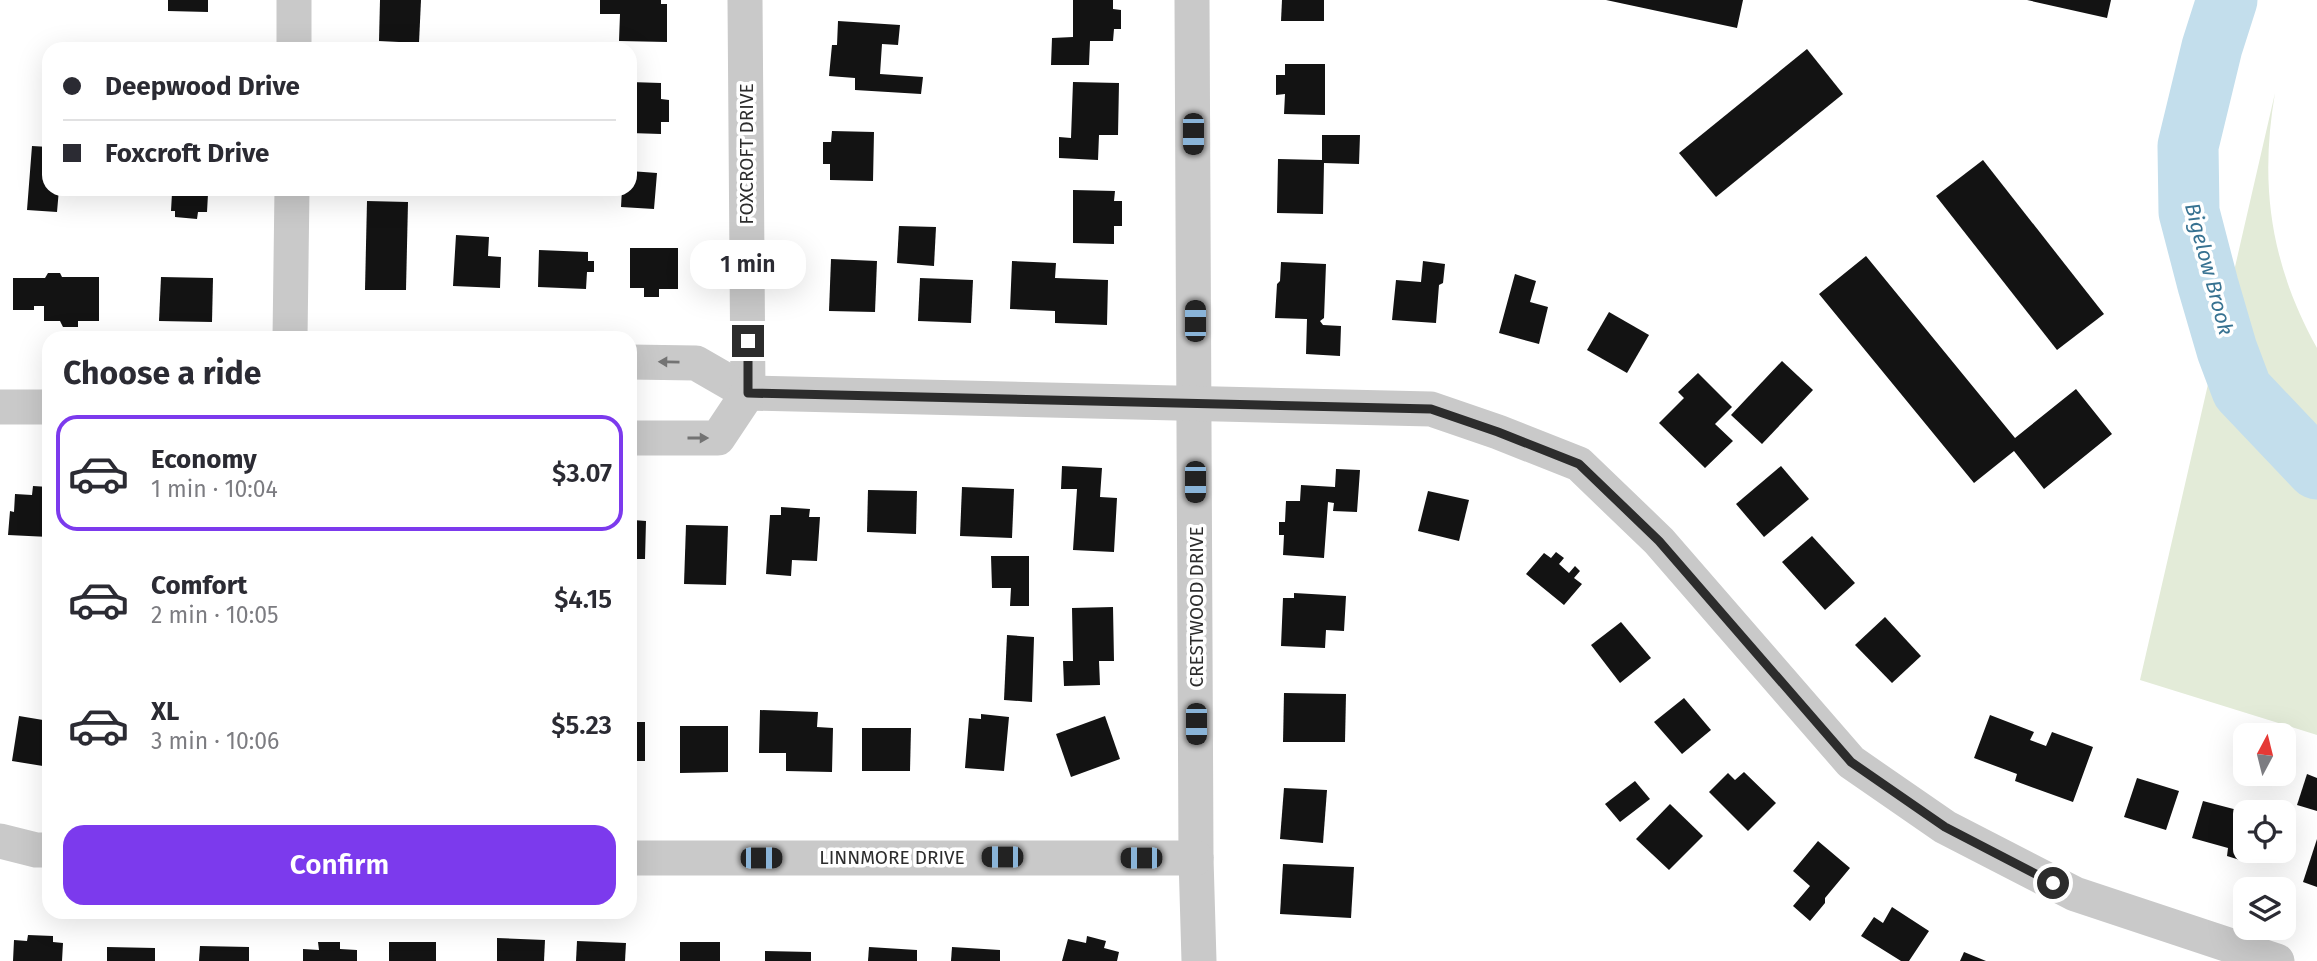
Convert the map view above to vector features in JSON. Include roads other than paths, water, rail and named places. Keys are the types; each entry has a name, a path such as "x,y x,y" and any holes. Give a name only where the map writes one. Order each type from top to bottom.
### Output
{"street":[{"path":"294,0 294,42"},
{"name":"FOXCROFT DRIVE","path":"745,0 748,393"},
{"name":"CRESTWOOD DRIVE","path":"1192,0 1196,858 1199,961"},
{"path":"290,331 292,196"},
{"path":"637,362 696,363 748,393 1431,409 1498,432 1579,464 1659,541 1851,762 1945,827 2075,894 2277,961"},
{"path":"637,438 718,438 748,393"},
{"path":"0,407 42,407"},
{"path":"0,841 42,850"},
{"name":"LINNMORE DRIVE","path":"637,858 1196,858"}],"waterway":[{"name":"Bigelow Brook","path":"2227,0 2212,47 2188,146 2189,212 2227,350 2242,390 2317,469"}]}
